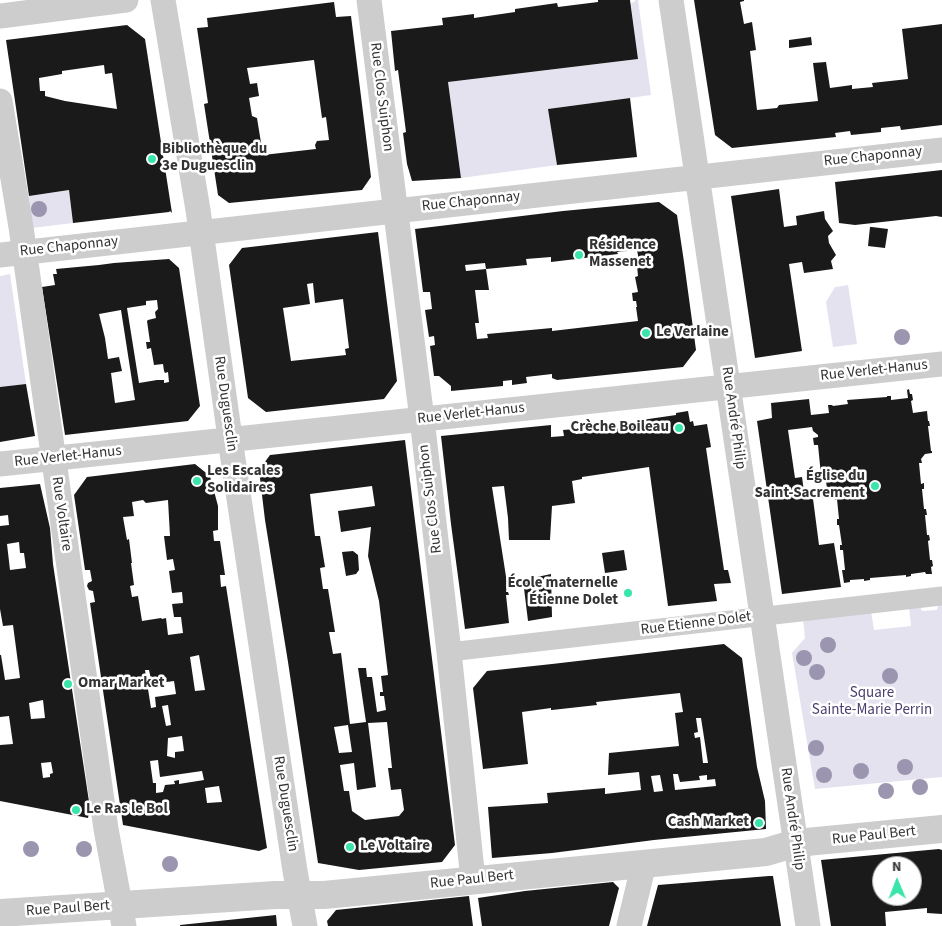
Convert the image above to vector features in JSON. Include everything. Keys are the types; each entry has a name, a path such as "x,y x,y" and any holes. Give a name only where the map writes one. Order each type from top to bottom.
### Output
{"street":[{"path":"0,16 126,0"},
{"name":"Rue Duguesclin","path":"164,0 201,232 292,852 305,926"},
{"name":"Rue Clos Suiphon","path":"369,0 422,419 473,880"},
{"name":"Rue André Philip","path":"671,0 808,926"},
{"name":"Rue Voltaire","path":"0,101 12,254 53,459 106,829 122,916"},
{"name":"Rue Chaponnay","path":"12,254 942,150"},
{"name":"Rue Verlet-Hanus","path":"0,464 942,364"},
{"name":"Rue Etienne Dolet","path":"449,652 942,596"},
{"name":"Rue Paul Bert","path":"0,913 122,916 275,896 324,895 766,852 796,843 942,829"},
{"path":"629,926 644,863"}],"green space":[{"path":"638,0 651,95 549,109 557,165 461,178 448,82 638,59 631,4"},
{"path":"69,190 73,223 32,228 29,196"},
{"path":"10,274 26,384 0,387 0,276"},
{"path":"848,285 857,344 833,347 826,302 835,287"},
{"name":"Square Sainte-Marie Perrin","path":"939,602 942,602 942,777 815,789 792,653 805,638 803,619 871,611 874,630 911,626 909,606 919,604 922,611 937,610"}],"building":[{"path":"598,0 630,0 638,59 448,82 461,178 412,181 407,164 403,133 406,132 398,70 395,71 391,31 443,25 442,18 474,14 474,18 515,12 515,9 557,3 558,7 598,2"},
{"path":"694,0 744,0 740,2 744,24 752,22 756,50 750,51 757,110 777,108 779,105 818,101 813,63 826,62 830,88 852,85 852,89 873,87 872,83 908,79 902,29 942,24 942,125 901,130 900,126 881,128 881,132 851,135 850,131 835,133 836,137 732,148 715,135"},
{"path":"334,2 336,17 351,16 371,177 362,190 229,203 218,195 204,104 208,103 197,28 208,27 207,18","holes":["314,60 322,118 326,117 329,140 317,141 316,149 263,155 257,118 252,116 249,98 259,96 257,83 250,84 247,68"]},
{"path":"127,25 145,39 172,213 170,211 73,223 69,190 29,196 6,40","holes":["104,65 105,74 112,73 117,109 65,101 45,96 45,91 40,91 39,78 62,74 62,71"]},
{"path":"811,37 812,45 789,48 789,40"},
{"path":"630,98 637,157 557,165 548,109"},
{"path":"942,170 942,217 936,216 855,225 839,223 835,182"},
{"path":"779,189 784,227 797,225 796,216 824,211 825,219 833,231 828,236 829,243 836,255 831,261 833,269 804,273 802,262 789,264 802,351 755,358 731,196"},
{"path":"659,202 677,215 696,350 683,367 557,380 552,378 552,374 526,377 527,383 512,385 512,380 503,381 503,386 451,391 451,386 439,376 434,376 430,346 435,345 434,336 429,337 425,310 432,309 430,292 423,292 415,229 563,211","holes":["637,250 640,266 637,266 638,276 635,277 638,292 632,293 633,301 636,301 638,321 552,331 552,328 487,334 488,338 477,339 475,323 479,323 475,290 489,290 486,269 527,265 526,259 551,257 551,262","485,263 486,269 466,271 465,265"]},
{"path":"870,227 888,229 885,248 868,246"},
{"path":"378,232 397,381 384,399 266,412 248,398 229,265 242,248","holes":["313,283 315,303 343,299 349,348 345,349 346,355 291,361 283,308 310,304 307,284"]},
{"path":"169,259 179,268 200,406 188,421 65,435 42,287 55,285 53,274 57,274 56,269","holes":["157,300 156,318 147,321 150,342 146,342 147,349 151,348 154,365 163,364 165,373 168,372 169,382 164,383 164,380 157,380 139,383 127,308 146,305 146,301","121,310 135,400 115,403 111,373 122,371 119,357 108,359 99,314"]},
{"path":"26,384 35,436 0,442 0,387"},
{"name":"Église du Saint-Sacrement","path":"909,389 913,400 911,401 913,413 927,411 930,426 928,426 932,453 925,454 921,459 922,463 919,463 921,484 924,483 924,489 922,489 924,509 926,509 927,515 925,515 927,535 929,535 930,540 928,541 930,560 932,560 933,566 931,567 932,574 926,574 925,572 911,574 911,576 906,577 906,575 870,578 870,580 850,580 850,582 844,583 842,570 845,570 843,550 840,550 840,545 842,545 839,525 837,525 837,519 839,519 837,499 835,500 834,495 828,496 825,474 821,475 818,445 814,445 813,438 818,437 818,435 813,431 812,427 788,430 795,478 802,477 804,492 812,491 819,545 834,543 841,587 782,594 757,421 772,418 771,403 809,399 811,415 829,413 828,405 848,404 847,400 887,396 891,396 891,400 908,398 907,390"},
{"path":"688,411 690,422 693,421 694,426 707,424 711,447 706,448 724,570 728,570 731,583 714,584 717,601 668,606 649,467 582,477 582,479 572,481 575,503 552,506 550,540 509,540 504,486 492,487 507,583 506,592 509,595 506,595 509,623 465,629 441,436 551,425 551,437 564,436 563,430 575,429 576,434 621,428 621,423 676,415 676,413"},
{"path":"405,440 455,845 442,862 359,870 318,863 259,470 270,455","holes":["372,486 375,506 338,511 341,532 371,527 368,556 379,601 388,675 381,676 383,692 380,692 380,696 384,696 386,710 377,712 372,677 367,677 366,668 358,668 366,722 350,724 341,653 333,654 329,632 335,632 328,589 323,589 320,568 325,567 320,536 315,536 310,494","387,722 392,768 388,768 391,790 401,789 404,810 399,816 365,820 352,811 349,791 344,791 340,765 354,763 357,790 376,787 368,723","348,725 352,752 339,753 334,727"]},
{"path":"195,464 210,476 218,506 218,530 213,531 214,541 220,541 225,575 220,575 221,587 226,586 267,848 259,851 123,825 90,603 95,602 93,591 89,590 87,586 92,581 90,570 85,570 74,495 87,477","holes":["143,500 146,503 168,500 170,536 164,536 167,560 173,559 175,570 169,571 172,593 182,592 183,603 172,604 174,617 181,617 183,633 168,635 166,618 142,621 138,596 132,597 130,586 134,585 132,563 129,539 127,540 123,517 134,516 132,502","199,655 205,690 195,691 190,657","145,670 149,670 152,684 174,681 176,694 155,697 156,707 151,708","168,705 171,725 166,726 162,706","182,736 184,751 175,752 175,758 167,756 168,738","158,760 160,777 202,771 204,780 179,784 179,780 174,781 175,784 165,785 163,792 156,793 156,783 153,783 150,761","219,786 222,802 207,803 205,788"]},
{"path":"40,484 50,528 53,564 90,808 88,818 0,801 0,745 13,744 9,716 0,717 0,655 5,680 20,678 13,625 3,626 0,609 0,526 9,525 8,515 0,516 0,488","holes":["19,542 20,553 24,553 26,568 10,570 7,544","43,700 45,718 31,719 29,703","51,762 53,773 50,774 50,777 43,778 41,763"]},
{"path":"624,550 627,570 605,573 602,553"},
{"path":"353,551 358,555 359,570 356,574 346,576 342,552"},
{"path":"551,574 552,617 528,621 523,580"},
{"path":"724,644 742,658 757,767 765,801 766,829 492,858 488,807 548,803 547,793 605,788 605,794 641,790 639,772 608,775 609,753 679,746 675,713 683,712 680,693 596,702 597,705 522,712 528,764 483,769 473,688 487,671","holes":["696,718 701,718 708,763 703,763 700,737 695,738 694,733 698,732","673,774 678,774 680,782 700,780 699,776 707,775 707,780 715,779 716,786 675,790","660,775 663,791 654,792 651,776"]},
{"path":"942,850 942,914 927,913 927,908 885,912 886,926 831,926 821,860"},
{"path":"773,876 781,926 647,926 658,885"},
{"path":"613,882 619,888 609,926 482,926 478,898"},
{"path":"469,896 473,926 328,926 327,921 336,910"},
{"path":"276,915 277,926 180,926 180,925"}],"place":[{"name":"Bibliothèque du 3e Duguesclin","path":"152,159"},
{"name":"Résidence Massenet","path":"579,255"},
{"name":"Le Verlaine","path":"646,333"},
{"name":"Crèche Boileau","path":"679,428"},
{"name":"Les Escales Solidaires","path":"197,481"},
{"name":"Église du Saint-Sacrement","path":"875,486"},
{"name":"École maternelle Étienne Dolet","path":"628,593"},
{"name":"Omar Market","path":"68,684"},
{"name":"Le Ras le Bol","path":"76,810"},
{"name":"Cash Market","path":"759,823"},
{"name":"Le Voltaire","path":"350,847"}]}
